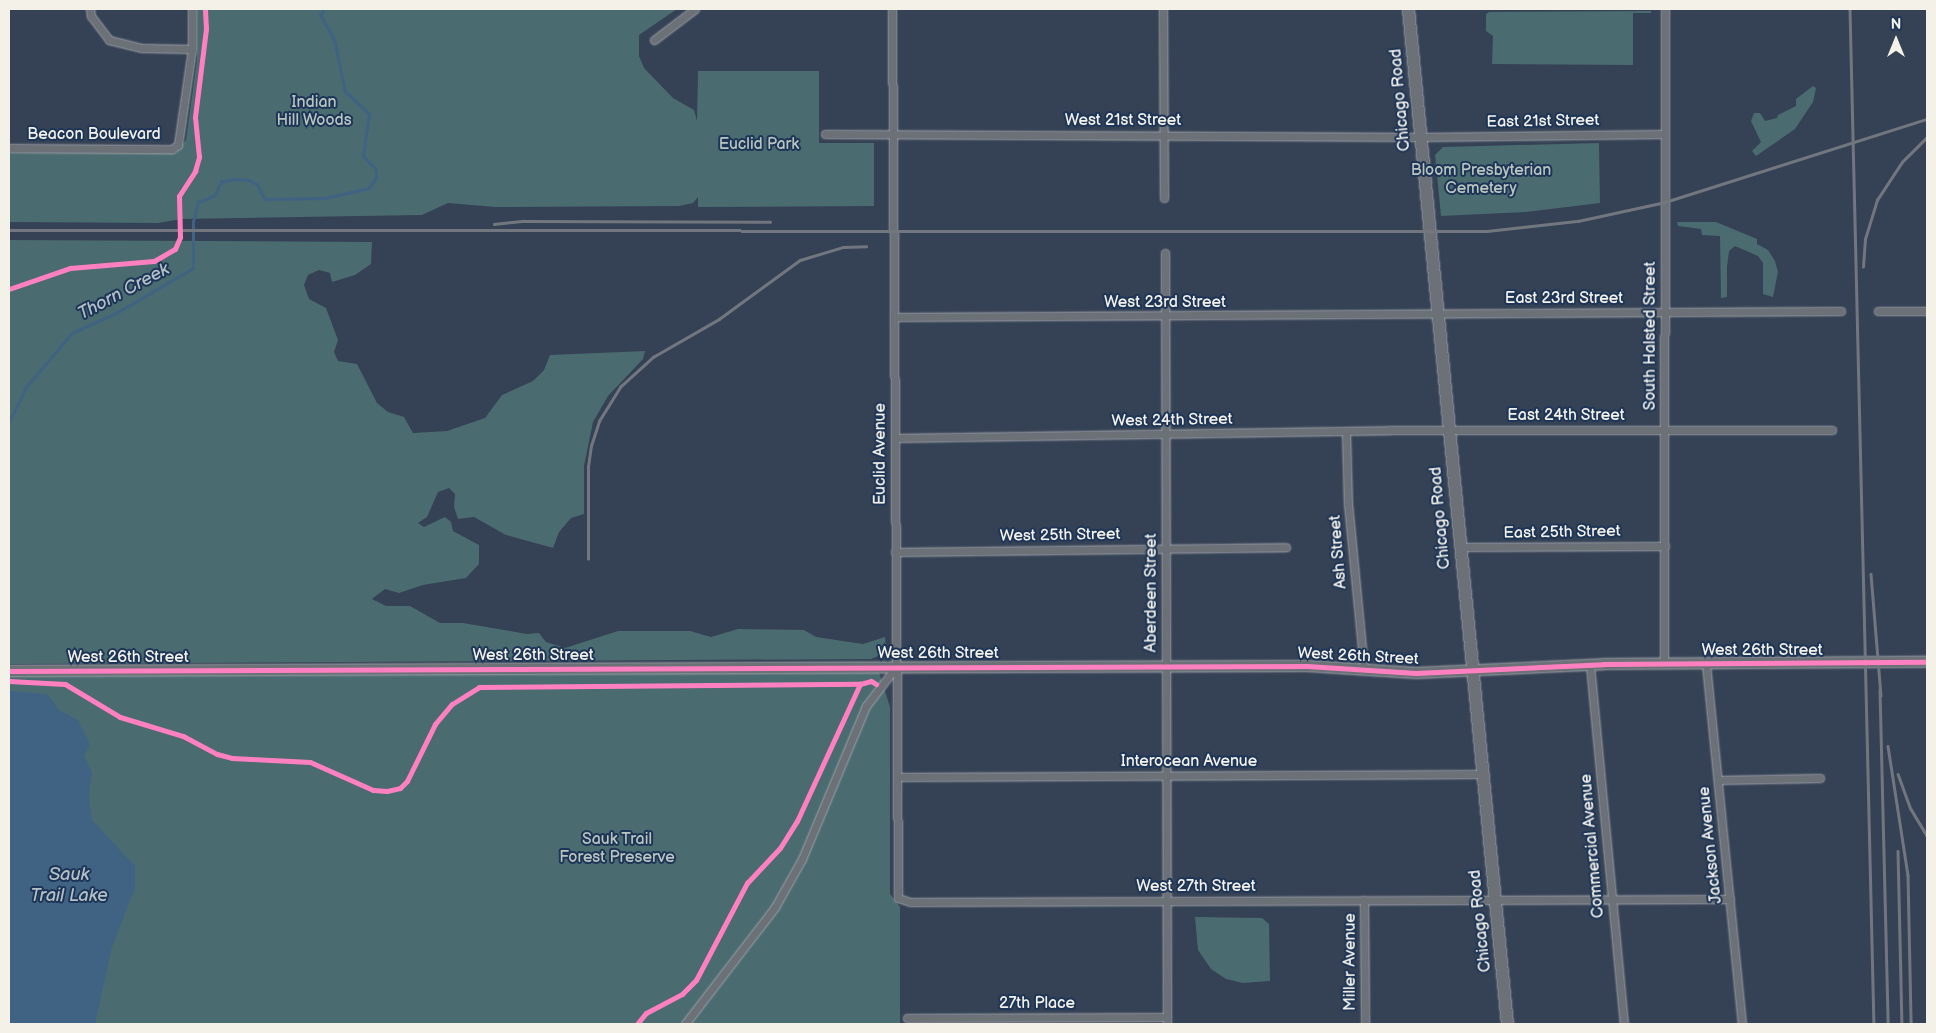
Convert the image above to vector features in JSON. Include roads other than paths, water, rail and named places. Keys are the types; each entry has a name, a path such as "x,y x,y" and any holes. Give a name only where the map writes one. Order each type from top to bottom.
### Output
{"main road":[{"name":"Chicago Road","path":"1408,9 1481,774 1507,1024"}],"street":[{"path":"90,9 91,16 109,40 142,48 192,49 192,9"},
{"path":"654,40 695,9"},
{"name":"Euclid Avenue","path":"892,9 898,898"},
{"path":"1163,9 1164,198"},
{"name":"South Halsted Street","path":"1664,664 1665,9"},
{"name":"Beacon Boulevard","path":"9,148 172,148 178,145 192,49"},
{"name":"West 21st Street","path":"826,134 1164,134 1420,137"},
{"name":"East 21st Street","path":"1420,137 1665,134"},
{"name":"Aberdeen Street","path":"1165,253 1167,1021"},
{"path":"1878,311 1927,310"},
{"name":"East 23rd Street","path":"1437,312 1665,313 1841,311"},
{"name":"West 23rd Street","path":"894,317 1165,317 1437,312"},
{"name":"East 24th Street","path":"1449,430 1832,430"},
{"name":"West 24th Street","path":"895,438 1346,433 1449,430"},
{"name":"Ash Street","path":"1346,433 1348,502 1364,669"},
{"name":"East 25th Street","path":"1460,547 1665,546"},
{"name":"West 25th Street","path":"895,552 1286,547"},
{"name":"West 26th Street","path":"9,671 1166,666 1364,669 1416,673 1590,665 1927,662"},
{"name":"Jackson Avenue","path":"1706,664 1742,1024"},
{"name":"Commercial Avenue","path":"1590,665 1624,1024"},
{"path":"685,1024 775,907 802,859 859,720 896,666"},
{"name":"Interocean Avenue","path":"897,777 1481,774"},
{"path":"1718,780 1820,778"},
{"name":"West 27th Street","path":"898,898 910,902 1730,898"},
{"name":"Miller Avenue","path":"1364,900 1365,1024"},
{"name":"27th Place","path":"907,1018 1167,1021"}],"water":[{"name":"Sauk Trail Lake","path":"9,691 47,694 59,710 78,720 90,745 84,756 92,772 89,795 92,820 135,866 135,888 112,947 95,1024 9,1024"}],"waterway":[{"name":"Thorn Creek","path":"9,422 26,387 72,333 118,312 193,268 193,222 198,202 214,196 221,182 234,179 249,180 257,184 265,199 325,198 369,188 376,178 376,170 363,156 369,114 345,92 334,40 320,15 324,9"},
{"name":"Thorn Creek","path":"367,9 396,9"}],"railway":[{"path":"1850,9 1874,1024"},
{"path":"9,230 1487,231 1578,221 1665,202 1927,119"},
{"path":"1863,267 1865,239 1877,200 1902,162 1927,137"},
{"path":"494,224 524,221 770,222"},
{"path":"588,559 588,467 591,446 599,421 620,387 653,357 719,319 800,260 843,247 866,246"},
{"path":"1871,574 1881,696"},
{"path":"1880,690 1888,1024"},
{"path":"1888,746 1908,875 1911,1024"},
{"path":"1898,774 1911,809 1927,836"},
{"path":"1898,851 1902,1024"}],"park label":[{"name":"Indian Hill Woods","path":"314,112"},
{"name":"Euclid Park","path":"759,145"},
{"name":"Bloom Presbyterian Cemetery","path":"1481,180"},
{"name":"Sauk Trail Forest Preserve","path":"617,849"}]}
